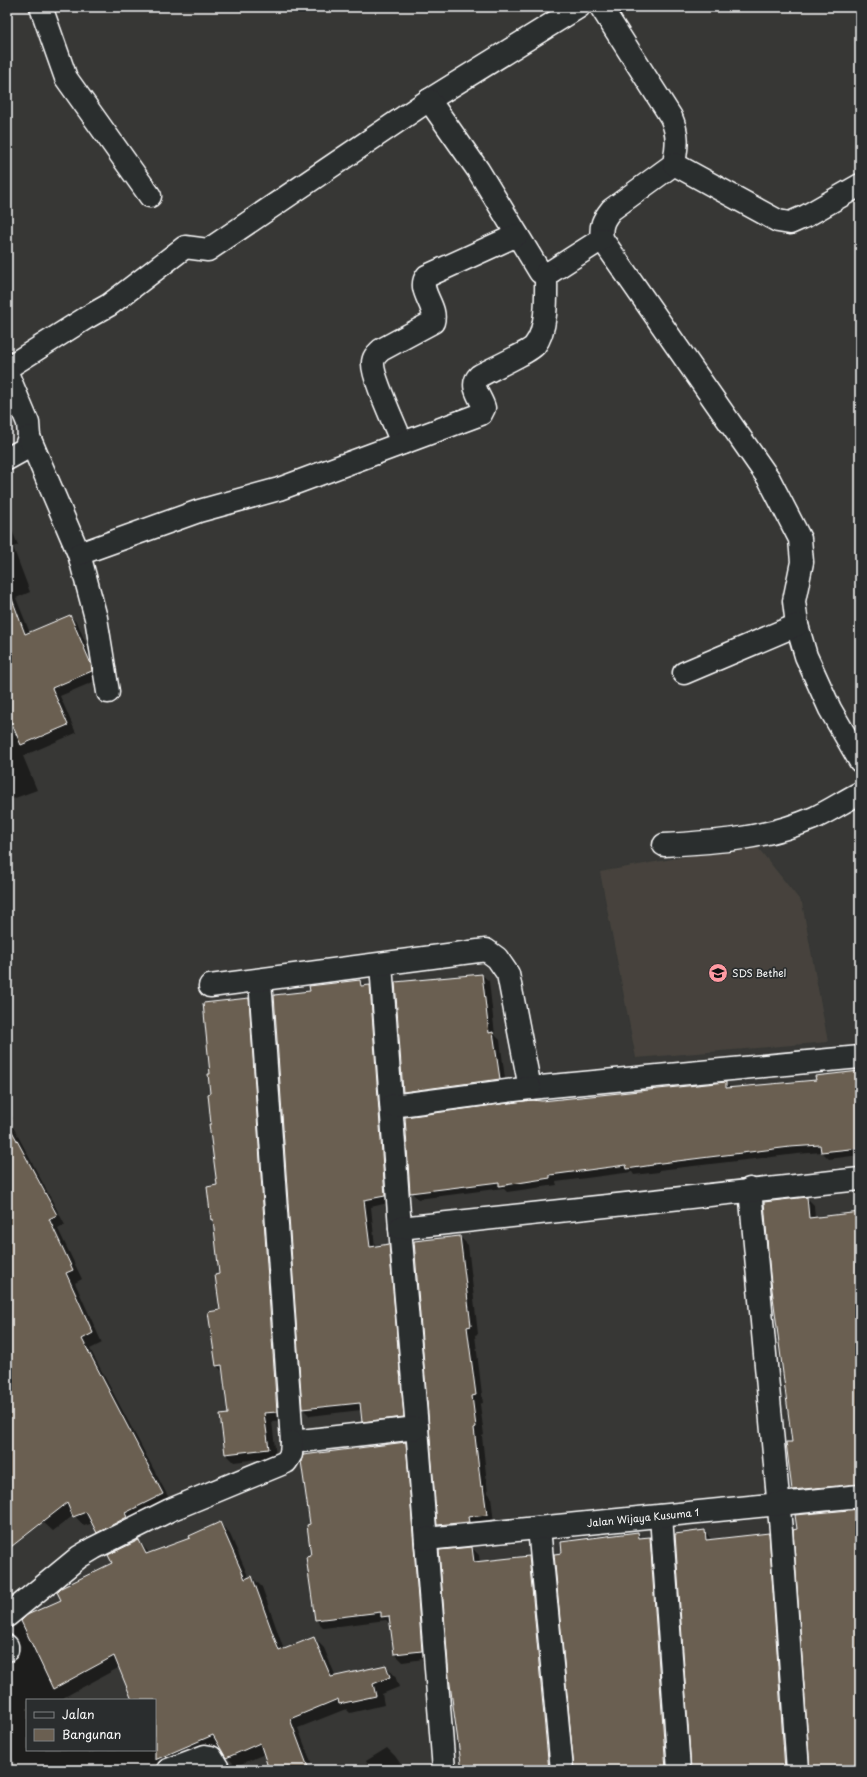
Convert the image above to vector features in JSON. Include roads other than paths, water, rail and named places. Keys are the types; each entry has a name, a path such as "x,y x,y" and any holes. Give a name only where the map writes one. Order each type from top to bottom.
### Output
{"street":[{"path":"41,7 66,78 150,196"},
{"path":"7,368 109,305 185,247 208,250 429,100 578,7"},
{"path":"601,7 671,117 677,131 674,164 611,210 604,219 600,228 602,239 769,479 800,539 802,562 794,601 796,625 806,656 830,709 860,761"},
{"path":"429,100 478,170 540,272 546,273 602,239"},
{"path":"674,164 778,221 790,223 806,216 860,185"},
{"path":"402,443 375,377 373,363 374,356 381,350 433,322 434,312 424,286 424,281 428,276 517,235"},
{"path":"79,554 199,511 279,489 480,414 483,411 483,404 474,387 475,380 479,376 535,346 540,336 546,297 546,273"},
{"path":"7,373 28,423 29,437 79,554 96,618 108,692"},
{"path":"7,459 25,449 29,437"},
{"path":"684,673 796,625"},
{"path":"664,845 728,841 772,832 814,818 860,793"},
{"path":"210,986 486,950 497,958 508,974 530,1088"},
{"path":"381,964 400,1228 418,1428 444,1770"},
{"path":"7,1616 79,1557 94,1548 170,1510 286,1462 292,1454 260,980"},
{"path":"392,1106 530,1088 860,1057"},
{"path":"400,1228 750,1189 860,1179"},
{"path":"750,1189 778,1504 798,1770"},
{"path":"292,1442 418,1428"},
{"name":"Jalan Wijaya Kusuma 1","path":"426,1539 860,1496"},
{"path":"661,1516 679,1770"},
{"path":"539,1528 562,1770"},
{"path":"168,1770 205,1756 211,1757 219,1770"}],"place":[{"name":"SDS Bethel","path":"718,973"}]}
